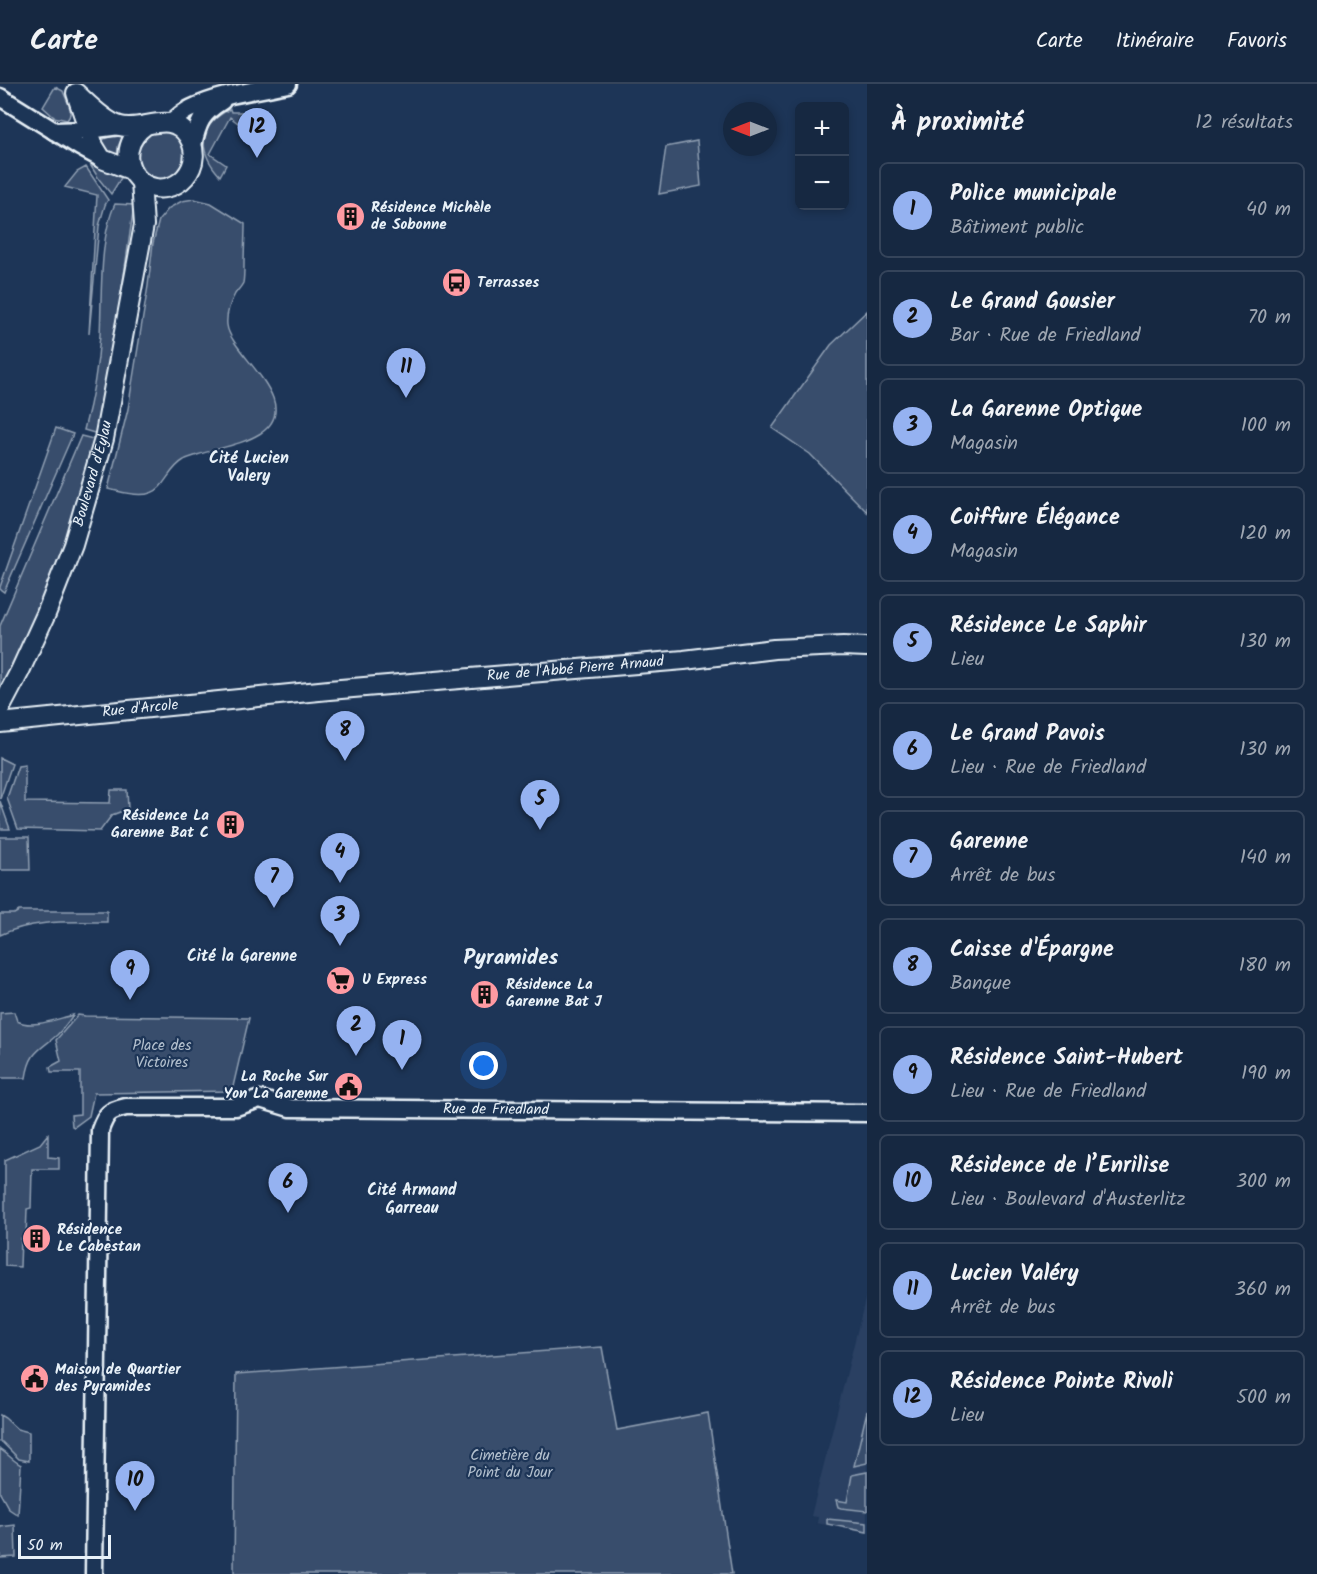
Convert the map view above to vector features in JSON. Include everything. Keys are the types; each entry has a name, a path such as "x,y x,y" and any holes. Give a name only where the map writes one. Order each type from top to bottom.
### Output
{"main road":[{"path":"74,88 98,113 120,126 146,125"},
{"path":"74,88 94,146 102,159 136,176 149,186 167,188 176,185 191,169 194,158 193,146 184,132 171,123 155,122 137,131 128,150 128,160 136,176"},
{"name":"Boulevard d'Eylau","path":"0,709 21,671 73,545 104,439 144,225 136,176"},
{"name":"Boulevard d'Eylau","path":"144,225 167,188"},
{"name":"Rue de l'Abbé Pierre Arnaud","path":"282,696 424,682 609,668 774,649 867,647"},
{"name":"Rue d'Arcole","path":"0,723 282,696"}],"street":[{"path":"171,123 187,110 231,95 288,84"},
{"path":"193,146 198,123 211,108 231,95"},
{"path":"0,97 102,159"},
{"path":"54,131 120,126"},
{"name":"Rue de Friedland","path":"94,1574 100,1130 104,1119 111,1111 126,1107 236,1107 261,1099 290,1108 867,1113"}],"shaded area":[{"path":"867,1292 867,1533 817,1523 818,1517 811,1516"}],"green space":[{"path":"55,87 63,91 69,106 70,113 67,120 54,117 43,107"},
{"path":"230,109 231,112 242,112 238,123 230,117 210,154 226,165 220,176 207,157 204,139 212,123 219,115"},
{"path":"161,129 181,137 187,150 185,164 177,178 163,184 143,179 133,146 140,137"},
{"path":"124,133 118,147 117,158 105,152 99,142"},
{"path":"697,141 701,186 659,194 666,147"},
{"path":"91,166 103,167 121,178 111,194 99,179"},
{"path":"86,167 108,200 99,226 89,334 97,195 65,187 77,172"},
{"path":"194,199 211,203 245,224 243,283 230,305 227,325 231,337 271,393 275,407 273,421 254,437 184,460 177,465 160,487 148,494 108,489 128,409 153,243 159,220 169,208 182,201"},
{"path":"115,204 134,205 112,358 98,434 84,430 98,359 106,233"},
{"path":"867,311 867,512 810,454 772,428 831,345"},
{"path":"56,428 73,434 4,592 0,587"},
{"path":"81,436 97,440 77,504 43,599 0,691 0,626"},
{"path":"0,758 12,764 0,799"},
{"path":"25,765 25,802 110,803 111,790 127,790 128,809 112,815 100,831 18,829 7,798 18,766"},
{"path":"0,801 10,829 0,829"},
{"path":"0,837 29,837 30,870 0,870"},
{"path":"19,911 107,911 107,922 39,924 0,935 0,914 14,914"},
{"path":"14,1012 17,1021 30,1024 73,1015 57,1035 33,1057 26,1078 0,1078 0,1013"},
{"name":"Place des Victoires","path":"78,1015 249,1018 232,1091 94,1093 89,1116 74,1127 71,1115 80,1114 80,1072 51,1072 50,1067 61,1061 56,1040"},
{"path":"48,1134 48,1157 59,1158 59,1169 32,1169 31,1208 27,1209 26,1237 21,1238 20,1267 5,1266 5,1160 40,1144"},
{"name":"Cimetière du Point du Jour","path":"602,1347 617,1430 708,1413 732,1574 234,1574 236,1374"},
{"path":"867,1411 867,1463 854,1466"},
{"path":"0,1415 17,1429 29,1432 29,1461 19,1459 0,1442"},
{"path":"0,1449 21,1465 18,1515 9,1509 0,1493"},
{"path":"867,1472 867,1511 838,1507 836,1500 847,1502 852,1475"},
{"path":"827,1519 867,1523 867,1532 827,1524"},
{"path":"15,1525 16,1557 0,1558 0,1527"}],"place":[{"name":"Résidence Pointe Rivoli","path":"257,158"},
{"name":"Résidence Michèle de Sobonne","path":"350,217"},
{"name":"Terrasses","path":"456,283"},
{"name":"Lucien Valéry","path":"406,398"},
{"name":"Caisse d'Épargne","path":"345,761"},
{"name":"Résidence La Garenne Bat C","path":"230,825"},
{"name":"Résidence Le Saphir","path":"540,830"},
{"name":"Coiffure Élégance","path":"340,883"},
{"name":"Garenne","path":"274,908"},
{"name":"La Garenne Optique","path":"340,946"},
{"name":"U Express","path":"341,980"},
{"name":"Résidence La Garenne Bat J","path":"485,994"},
{"name":"Résidence Saint-Hubert","path":"130,1000"},
{"name":"Le Grand Gousier","path":"356,1056"},
{"name":"Police municipale","path":"402,1070"},
{"name":"La Roche Sur Yon La Garenne","path":"349,1086"},
{"name":"Le Grand Pavois","path":"288,1213"},
{"name":"Résidence Le Cabestan","path":"36,1239"},
{"name":"Maison de Quartier des Pyramides","path":"34,1379"},
{"name":"Résidence de l’Enrilise","path":"135,1511"}],"district":[{"name":"Cité Lucien Valery","path":"249,467"},
{"name":"Cité la Garenne","path":"242,956"},
{"name":"Pyramides","path":"511,958"},
{"name":"Cité Armand Garreau","path":"412,1199"}]}
